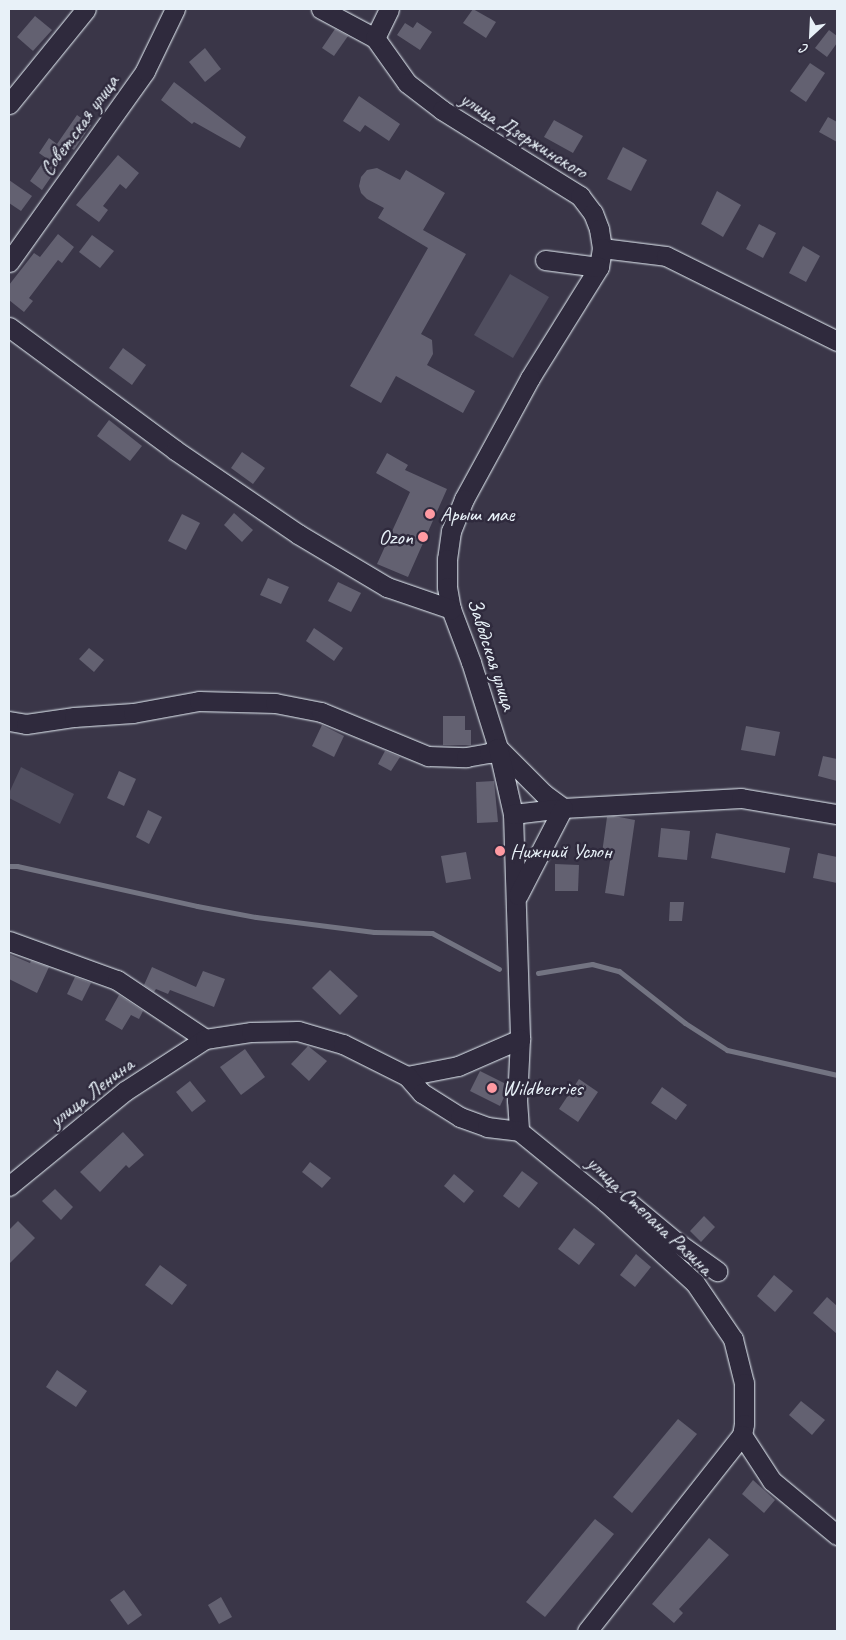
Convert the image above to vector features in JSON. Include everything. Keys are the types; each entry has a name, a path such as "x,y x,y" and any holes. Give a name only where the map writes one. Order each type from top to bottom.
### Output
{"street":[{"path":"9,104 86,9"},
{"name":"Советская улица","path":"9,262 146,71 175,9"},
{"name":"улица Дзержинского","path":"321,9 375,38 407,84 442,110 580,196 593,213 600,230 602,248"},
{"path":"375,38 389,9"},
{"path":"602,248 666,256 837,341"},
{"name":"Заводская улица","path":"563,808 544,794 498,748 471,662 451,609 447,587 447,559 451,531 464,499 530,378 599,267 602,248"},
{"path":"545,260 599,267"},
{"path":"9,327 175,450 298,534 387,587 451,609"},
{"path":"9,721 26,724 74,716 133,713 199,701 275,703 322,712 428,756 466,757 489,753 498,748 513,814 520,1039 517,1100 519,1131 487,1127 460,1117 422,1094 407,1076 343,1044 298,1031 251,1032 205,1038 117,980 9,941"},
{"path":"513,814 563,808 741,798 837,814"},
{"path":"517,896 563,808"},
{"name":"улица Ленина","path":"9,1186 125,1091 205,1038"},
{"path":"407,1076 458,1066 520,1039"},
{"name":"улица Степана Разина","path":"519,1131 606,1202 695,1283 733,1339 744,1384 744,1424 742,1435"},
{"path":"606,1202 628,1202 675,1241 717,1271"},
{"path":"587,1631 742,1435 772,1481 837,1535"}],"shaded area":[{"path":"510,274 549,297 513,358 474,335"},
{"path":"21,767 74,794 60,824 9,798 9,793"}],"building":[{"path":"473,9 496,22 486,38 463,23"},
{"path":"35,16 52,30 33,51 17,37"},
{"path":"417,22 432,32 420,50 397,35 405,23 413,28"},
{"path":"335,29 348,36 334,56 322,48"},
{"path":"829,30 837,36 837,43 827,57 815,48"},
{"path":"205,48 221,69 205,82 189,62"},
{"path":"810,63 825,73 806,102 790,91"},
{"path":"174,82 246,137 240,148 194,122 192,124 161,100"},
{"path":"359,96 400,124 389,141 365,125 360,132 343,121"},
{"path":"77,115 91,125 74,150 71,148 42,190 30,181 46,158 39,153 49,138 57,144"},
{"path":"828,117 837,122 837,142 819,132"},
{"path":"554,120 583,136 573,153 544,137"},
{"path":"623,147 647,160 631,191 607,179"},
{"path":"118,155 139,173 126,189 120,184 103,206 108,210 99,222 76,205"},
{"path":"377,168 400,180 406,170 445,193 423,230 466,254 421,334 432,340 433,354 427,365 475,391 463,413 396,376 381,403 350,386 428,248 378,218 384,208 367,199 361,193 359,186 361,177 367,170"},
{"path":"9,180 32,196 21,211 9,203"},
{"path":"717,191 741,205 723,237 701,224"},
{"path":"759,224 776,233 763,258 746,249"},
{"path":"58,234 74,247 62,263 58,260 29,298 33,301 24,312 9,300 9,285 34,253 40,257"},
{"path":"92,235 114,251 100,268 79,252"},
{"path":"803,246 820,256 806,282 789,273"},
{"path":"123,348 146,365 132,385 109,368"},
{"path":"109,420 142,446 130,461 97,436"},
{"path":"242,452 265,468 253,484 231,468"},
{"path":"387,453 408,465 405,470 447,489 408,577 377,564 410,492 376,473"},
{"path":"234,513 253,530 242,542 224,525"},
{"path":"182,514 200,523 186,550 168,541"},
{"path":"268,578 289,587 281,604 260,595"},
{"path":"338,582 361,593 351,612 328,601"},
{"path":"314,628 343,648 334,661 306,641"},
{"path":"89,648 104,660 94,672 79,659"},
{"path":"443,716 465,716 465,730 471,730 471,745 443,745"},
{"path":"322,725 344,736 334,757 312,746"},
{"path":"746,726 780,732 775,756 741,750"},
{"path":"385,751 400,757 391,771 378,764"},
{"path":"823,756 837,759 837,781 818,776"},
{"path":"119,771 136,779 124,806 107,798"},
{"path":"494,781 498,822 477,823 476,782"},
{"path":"148,810 162,817 149,844 136,837"},
{"path":"614,816 635,820 624,896 605,893 611,855 602,853 607,817"},
{"path":"661,828 690,831 687,860 658,857"},
{"path":"716,833 790,848 785,873 711,858"},
{"path":"466,852 471,879 446,883 441,856"},
{"path":"818,853 837,857 837,883 813,878"},
{"path":"555,864 579,865 578,891 555,891"},
{"path":"670,902 684,902 682,921 669,921"},
{"path":"9,954 30,963 31,961 49,967 37,993 9,979"},
{"path":"152,967 196,987 203,971 225,979 214,1007 170,990 168,994 156,989 154,992 144,985"},
{"path":"330,970 358,996 340,1015 312,988"},
{"path":"75,977 91,983 82,1001 67,994"},
{"path":"119,995 143,1011 139,1019 131,1015 122,1030 105,1020"},
{"path":"308,1046 327,1061 309,1081 291,1064"},
{"path":"245,1049 265,1077 241,1095 220,1067"},
{"path":"480,1071 506,1084 506,1093 500,1106 470,1091"},
{"path":"579,1079 598,1092 578,1122 559,1109"},
{"path":"190,1081 206,1101 192,1112 176,1092"},
{"path":"662,1087 687,1105 676,1120 651,1103"},
{"path":"123,1132 144,1155 129,1168 126,1165 100,1192 80,1172"},
{"path":"310,1162 331,1178 322,1188 302,1172"},
{"path":"522,1171 538,1183 519,1208 503,1196"},
{"path":"454,1174 474,1191 464,1203 444,1186"},
{"path":"55,1189 73,1207 61,1220 42,1201"},
{"path":"704,1216 715,1227 701,1242 690,1231"},
{"path":"18,1221 35,1238 9,1264 9,1230"},
{"path":"574,1228 595,1244 579,1265 558,1249"},
{"path":"636,1254 651,1267 635,1287 620,1275"},
{"path":"160,1265 187,1285 172,1305 145,1285"},
{"path":"774,1275 793,1291 775,1312 757,1296"},
{"path":"827,1297 837,1306 837,1334 813,1313"},
{"path":"57,1370 87,1391 76,1407 46,1387"},
{"path":"801,1401 825,1420 812,1435 789,1415"},
{"path":"678,1419 697,1434 632,1513 613,1497"},
{"path":"753,1480 775,1500 764,1513 742,1494"},
{"path":"595,1519 614,1534 545,1617 526,1602"},
{"path":"709,1538 729,1555 679,1609 683,1613 674,1623 652,1604"},
{"path":"124,1590 142,1615 128,1625 110,1600"},
{"path":"221,1597 232,1617 219,1624 208,1605"}],"waterway":[{"path":"9,866 17,866 197,906 256,917 374,932 432,933 499,969"},
{"path":"538,973 592,964 619,971 685,1023 727,1050 837,1075"}],"place":[{"name":"Арыш мае","path":"430,514"},
{"name":"Ozon","path":"423,537"},
{"name":"Нижний Услон","path":"500,851"},
{"name":"Wildberries","path":"492,1088"}]}
